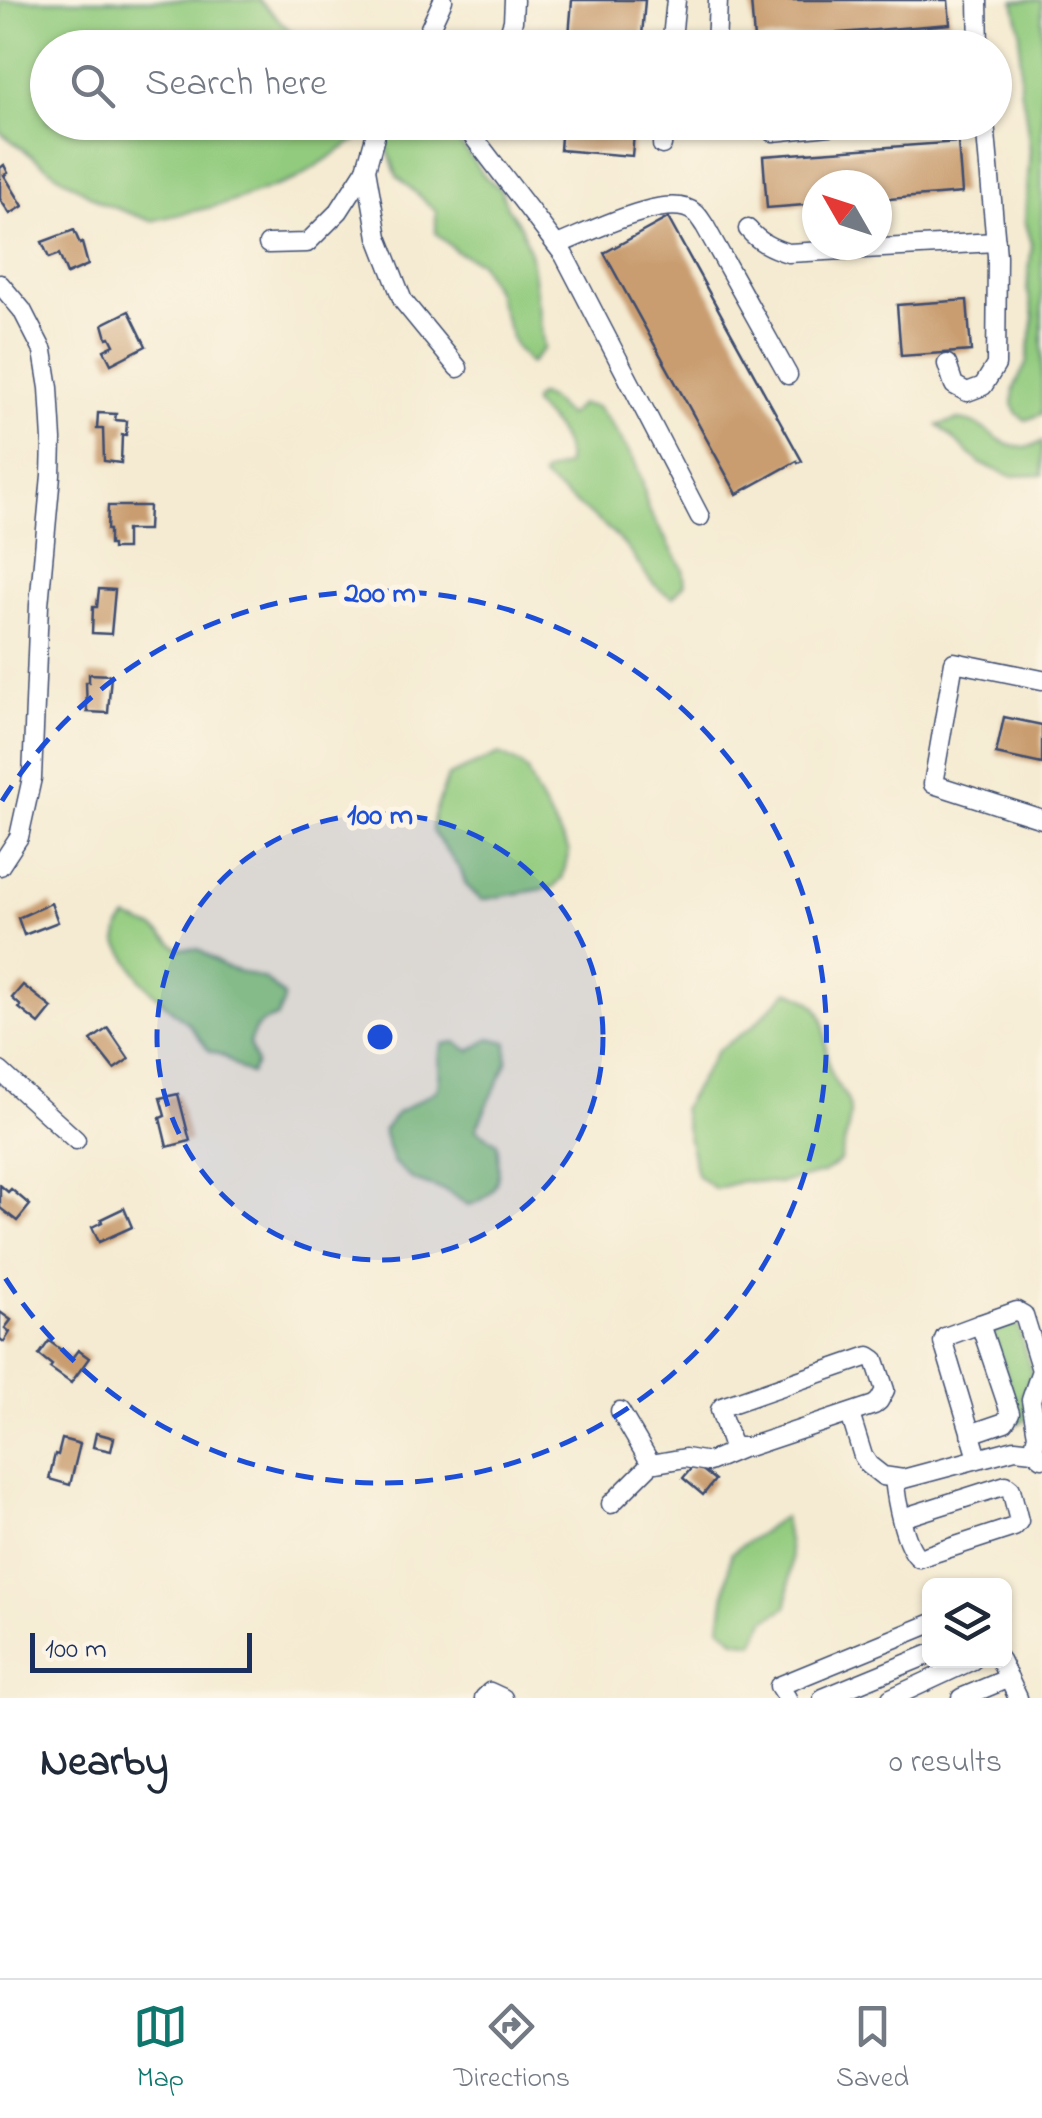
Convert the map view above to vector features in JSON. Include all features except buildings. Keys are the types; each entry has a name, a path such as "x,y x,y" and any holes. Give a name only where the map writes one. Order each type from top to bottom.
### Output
{"street":[{"path":"510,30 514,0"},
{"path":"674,30 676,0"},
{"path":"717,30 718,0"},
{"path":"978,0 979,30"},
{"path":"426,30 439,8"},
{"path":"268,244 306,243 339,212 366,169 374,140"},
{"path":"476,140 560,250 700,517"},
{"path":"662,140 662,145"},
{"path":"947,364 954,385 968,392 984,386 996,364 996,242 987,140"},
{"path":"366,169 378,237 403,301 458,368"},
{"path":"560,250 658,206 694,211 788,374"},
{"path":"748,229 758,240 788,252 996,242"},
{"path":"0,284 22,310 43,351 52,440 39,605 32,778 19,837 0,866"},
{"path":"1042,680 954,662 933,784 1042,819"},
{"path":"0,1071 76,1140"},
{"path":"850,1414 866,1460 879,1474 894,1478 903,1479 1015,1449 1038,1454 1032,1400 1040,1370 1024,1315 1017,1310 942,1341 978,1458"},
{"path":"970,1434 1005,1422 1010,1413 980,1324"},
{"path":"611,1504 652,1464 685,1458 708,1462 874,1405 884,1393 875,1360 872,1356 722,1407 732,1445 742,1448"},
{"path":"620,1411 652,1464"},
{"path":"894,1478 902,1518 911,1550 918,1558 1014,1528 1020,1521 1006,1484 902,1518"},
{"path":"787,1698 779,1686 922,1627"},
{"path":"822,1698 922,1657"},
{"path":"891,1698 957,1668"},
{"path":"960,1698 987,1692 1004,1669 1018,1698"},
{"path":"484,1698 490,1692 503,1698"}],"green space":[{"path":"0,0 259,0 290,30 30,30 30,140 356,140 296,179 225,204 151,221 102,203 0,132"},
{"path":"1042,0 1042,414 1026,420 1017,414 1013,404 1014,388 1027,362 1034,316 1027,289 1032,244 1025,220 1030,149 1020,90 1020,29 1014,1"},
{"path":"384,140 455,140 484,176 501,190 531,256 544,348 530,364 515,346 493,286 479,262 457,252 436,233 436,211 397,176"},
{"path":"540,395 568,416 580,404 596,407 608,420 634,460 648,509 683,569 685,583 673,597 653,584 610,530 542,477 566,465 566,456 557,432 533,405"},
{"path":"957,420 981,427 1016,447 1042,442 1042,475 1011,476 981,464 938,425"},
{"path":"500,754 527,771 569,851 562,879 554,887 481,900 466,885 461,871 432,831 434,815 448,776"},
{"path":"127,918 154,928 178,948 198,949 225,967 265,979 284,996 277,1017 259,1025 251,1037 249,1043 256,1064 250,1074 209,1051 189,1024 141,980 117,942"},
{"path":"788,991 804,998 821,1014 831,1073 850,1108 840,1161 823,1173 781,1183 742,1181 715,1189 697,1175 682,1109 717,1051 752,1027"},
{"path":"490,1038 507,1042 507,1063 476,1129 497,1143 498,1173 493,1190 468,1205 446,1191 413,1180 393,1162 383,1131 397,1113 437,1090 443,1044 455,1042 470,1051"},
{"path":"1018,1326 1032,1373 1022,1395 1027,1420 1016,1424 1018,1411 993,1332"},
{"path":"784,1517 791,1559 787,1607 766,1619 753,1643 735,1640 720,1626 731,1553"}]}
